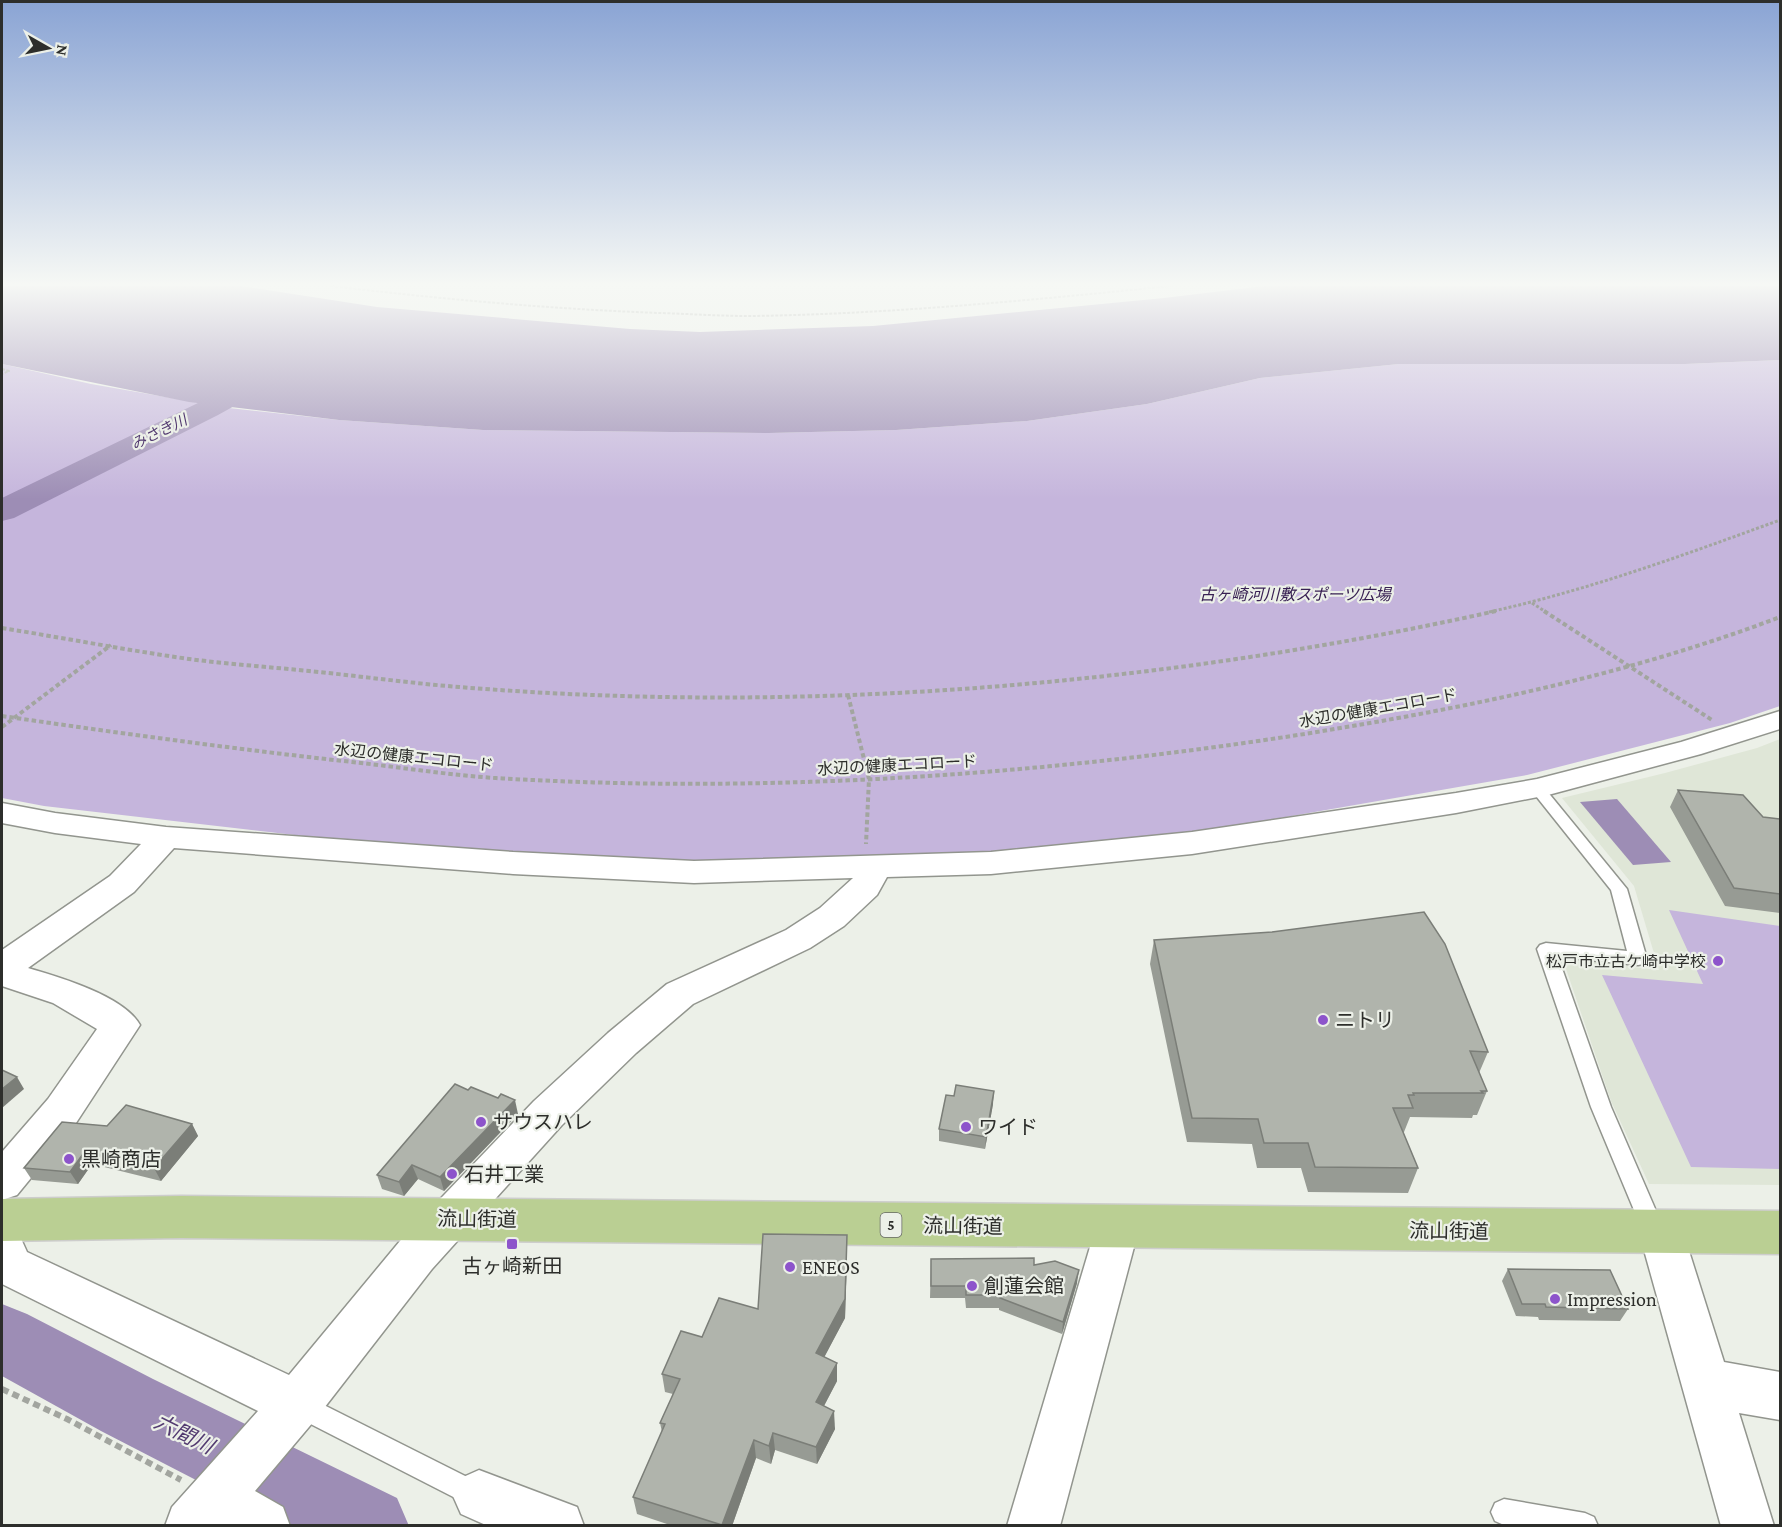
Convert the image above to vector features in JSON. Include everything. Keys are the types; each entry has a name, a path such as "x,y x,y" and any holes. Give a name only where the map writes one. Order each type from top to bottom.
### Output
{"main road":[{"name":"流山街道","path":"2,1220 182,1217 1780,1233"}],"street":[{"path":"2,813 55,823 166,837 406,856 683,871 871,861 991,863 1192,843 1382,815 1537,788 1690,748 1780,720"},
{"path":"2,968 122,884 166,837"},
{"path":"264,1526 204,1512 297,1404 448,1219 548,1113 622,1043 680,994 798,939 832,917 865,887 871,861"},
{"path":"2,973 66,993 121,1025 62,1111 2,1182"},
{"path":"1033,1526 1112,1247 1109,1228"},
{"path":"1658,1233 1707,1383 1748,1526"},
{"path":"2,1246 11,1266 297,1404"},
{"path":"1707,1383 1780,1396"},
{"path":"479,1496 558,1526"}],"lane":[{"path":"1537,788 1619,890 1622,899 1638,959 1546,950 1601,1107 1658,1233"},
{"path":"297,1404 479,1496"},
{"path":"1504,1512 1585,1526"}],"path":[{"path":"2,369 9,371 2,374"},
{"path":"2,628 190,659 461,687 649,696 848,695 1077,678 1239,659 1387,635 1531,603 1650,567 1780,520"},
{"path":"1531,603 1713,721"},
{"name":"水辺の健康エコロード","path":"2,716 175,742 493,778 711,785 952,775 1188,752 1346,727 1491,700 1629,666 1735,634 1780,616"},
{"path":"2,727 111,645"},
{"path":"848,695 869,779 871,861"},
{"path":"2,1389 68,1419 204,1512"}],"shaded area":[{"path":"2,357 1780,357 1780,360 1685,364 1399,364 1260,378 1147,404 1027,421 896,430 769,433 483,430 339,420 189,402 2,364"},
{"name":"松戸市立古ケ崎中学校","path":"1780,739 1780,1185 1649,1184 1611,1101 1564,963 1567,959 1659,970 1634,886 1562,798 1665,773 1757,748"},
{"path":"1617,799 1671,862 1633,865 1580,802"}],"green space":[{"name":"古ヶ崎河川敷スポーツ広場","path":"1780,360 1780,706 1730,723 1527,775 1188,834 963,855 740,861 630,859 389,846 44,806 2,798 2,364 91,384 229,408 339,420 483,430 769,433 896,430 1027,421 1147,404 1260,378 1399,364 1685,364"},
{"path":"1669,910 1780,926 1780,1169 1691,1167 1602,975 1703,984"}],"building":[{"path":"1678,790 1743,795 1763,817 1780,819 1780,894 1734,888"},
{"path":"1424,912 1445,944 1488,1052 1470,1051 1487,1091 1481,1091 1483,1093 1413,1093 1414,1095 1408,1095 1413,1108 1393,1108 1418,1168 1315,1167 1308,1143 1264,1143 1258,1119 1192,1118 1154,940 1272,932"},
{"path":"2,1070 17,1077 2,1089"},
{"path":"455,1084 468,1090 471,1087 498,1098 501,1094 515,1100 440,1177 412,1165 399,1182 377,1175"},
{"path":"956,1085 994,1091 986,1137 939,1129 946,1095 954,1096"},
{"path":"126,1105 192,1124 154,1168 85,1151 70,1172 24,1168 62,1122 107,1126"},
{"path":"763,1234 847,1235 845,1299 816,1353 837,1363 816,1402 834,1411 816,1447 773,1433 769,1446 754,1440 722,1525 633,1497 665,1424 660,1423 680,1379 662,1374 681,1331 702,1337 719,1298 758,1309"},
{"path":"1034,1258 1034,1265 1055,1261 1079,1270 1063,1322 1000,1298 1000,1295 966,1295 966,1286 931,1286 931,1259"},
{"path":"1508,1269 1610,1270 1628,1309 1546,1307 1545,1304 1522,1304"}],"waterway":[{"name":"みさき川","path":"2,511 208,409 268,376"},
{"name":"六間川","path":"2,1338 127,1405 369,1526"}],"place":[{"name":"松戸市立古ケ崎中学校","path":"1718,961"},
{"name":"ニトリ","path":"1323,1020"},
{"name":"サウスハレ","path":"481,1122"},
{"name":"ワイド","path":"966,1127"},
{"name":"黒崎商店","path":"69,1159"},
{"name":"石井工業","path":"452,1174"},
{"name":"古ヶ崎新田","path":"512,1244"},
{"name":"ENEOS","path":"790,1267"},
{"name":"創蓮会館","path":"972,1286"},
{"name":"Impression","path":"1555,1299"}]}
